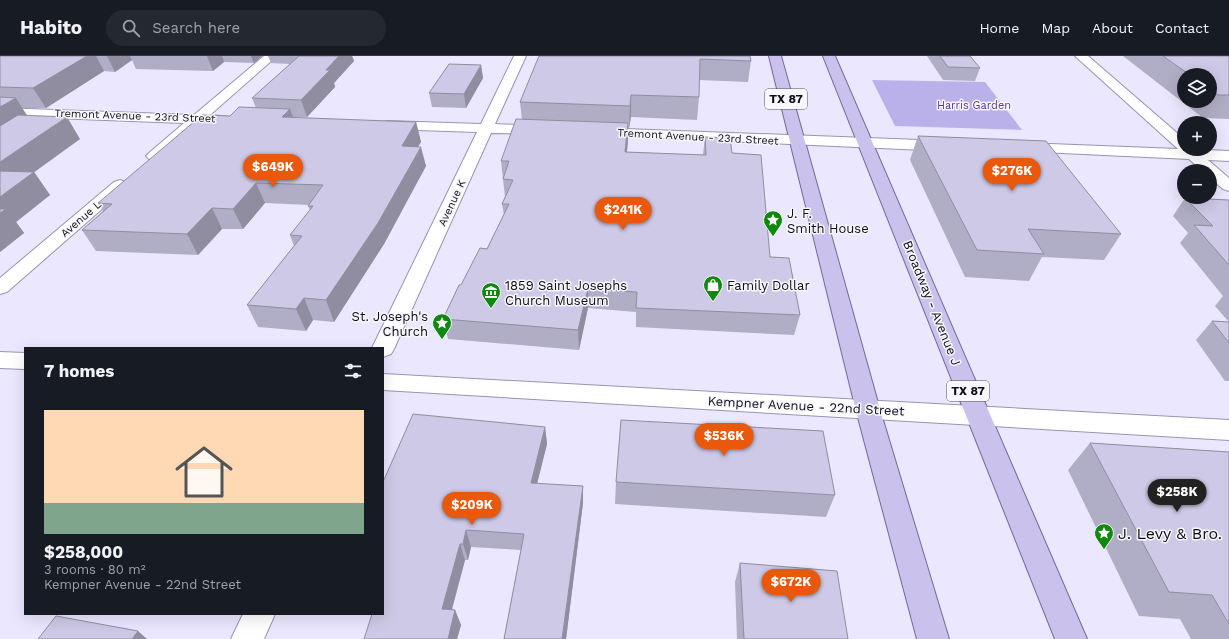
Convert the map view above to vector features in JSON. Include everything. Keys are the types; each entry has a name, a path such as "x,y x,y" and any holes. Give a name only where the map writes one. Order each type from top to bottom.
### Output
{"main road":[{"name":"TX 87","path":"775,56 868,410 933,639"},
{"name":"Broadway - Avenue J","path":"829,56 1071,639"}],"street":[{"path":"146,163 271,56"},
{"name":"Avenue K","path":"384,347 520,56"},
{"path":"1081,56 1177,140"},
{"name":"Tremont Avenue - 23rd Street","path":"0,112 236,120"},
{"path":"376,125 556,131"},
{"name":"Tremont Avenue - 23rd Street","path":"587,132 866,144 958,146"},
{"path":"1013,148 1177,150"},
{"path":"1217,154 1229,156"},
{"path":"1195,156 1229,186"},
{"name":"Avenue L","path":"0,288 133,174"},
{"path":"0,360 24,361"},
{"name":"Kempner Avenue - 22nd Street","path":"384,382 1229,430"},
{"path":"247,639 259,615"}],"green space":[{"name":"Harris Garden","path":"872,80 985,82 1022,130 895,126"}],"building":[{"path":"0,56 87,56 33,88 0,87"},
{"path":"299,56 339,56 326,70 330,70 301,100 252,98"},
{"path":"539,56 750,56 751,61 700,59 699,97 631,95 630,106 520,102"},
{"path":"940,56 970,56 980,68 948,67"},
{"path":"1163,56 1229,56 1229,95 1217,94 1217,68 1180,68"},
{"path":"449,64 481,65 464,94 429,93"},
{"path":"0,97 16,98 0,107"},
{"path":"239,107 290,109 282,117 416,122 402,146 421,147 378,223 326,300 304,298 296,309 247,305 302,236 290,235 313,206 308,206 323,185 256,183 233,209 212,208 187,234 82,230 112,204 98,203 202,115 230,116"},
{"path":"18,115 67,117 0,162 0,126"},
{"path":"516,119 628,123 625,152 706,155 705,137 730,138 732,153 761,155 770,257 789,258 800,315 636,308 637,292 588,289 578,330 443,319 459,285 461,285 480,248 487,249 509,204 502,204 513,180 503,179 509,161 501,161"},
{"path":"918,136 1046,141 1121,234 1028,229 1044,254 977,250"},
{"path":"0,171 34,172 0,197"},
{"path":"1217,199 1229,200 1229,265 1194,225 1213,226 1191,204 1217,204"},
{"path":"0,209 6,209 0,213"},
{"path":"1212,321 1229,322 1229,343"},
{"path":"413,414 545,427 531,483 583,486 562,639 504,639 524,534 466,530 463,544 460,544 442,609 455,610 448,639 364,639 372,615 384,615 384,480"},
{"path":"621,420 823,431 835,495 616,482"},
{"path":"1090,443 1229,452 1229,624 1212,595 1169,592"},
{"path":"740,563 837,571 848,639 744,639"},
{"path":"56,616 138,631 132,639 38,639"}],"place":[{"name":"J. F. Smith House","path":"773,237"},
{"name":"Family Dollar","path":"713,302"},
{"name":"1859 Saint Josephs Church Museum","path":"491,309"},
{"name":"St. Joseph's Church","path":"442,340"},
{"name":"J. Levy & Bro.","path":"1104,550"}]}
